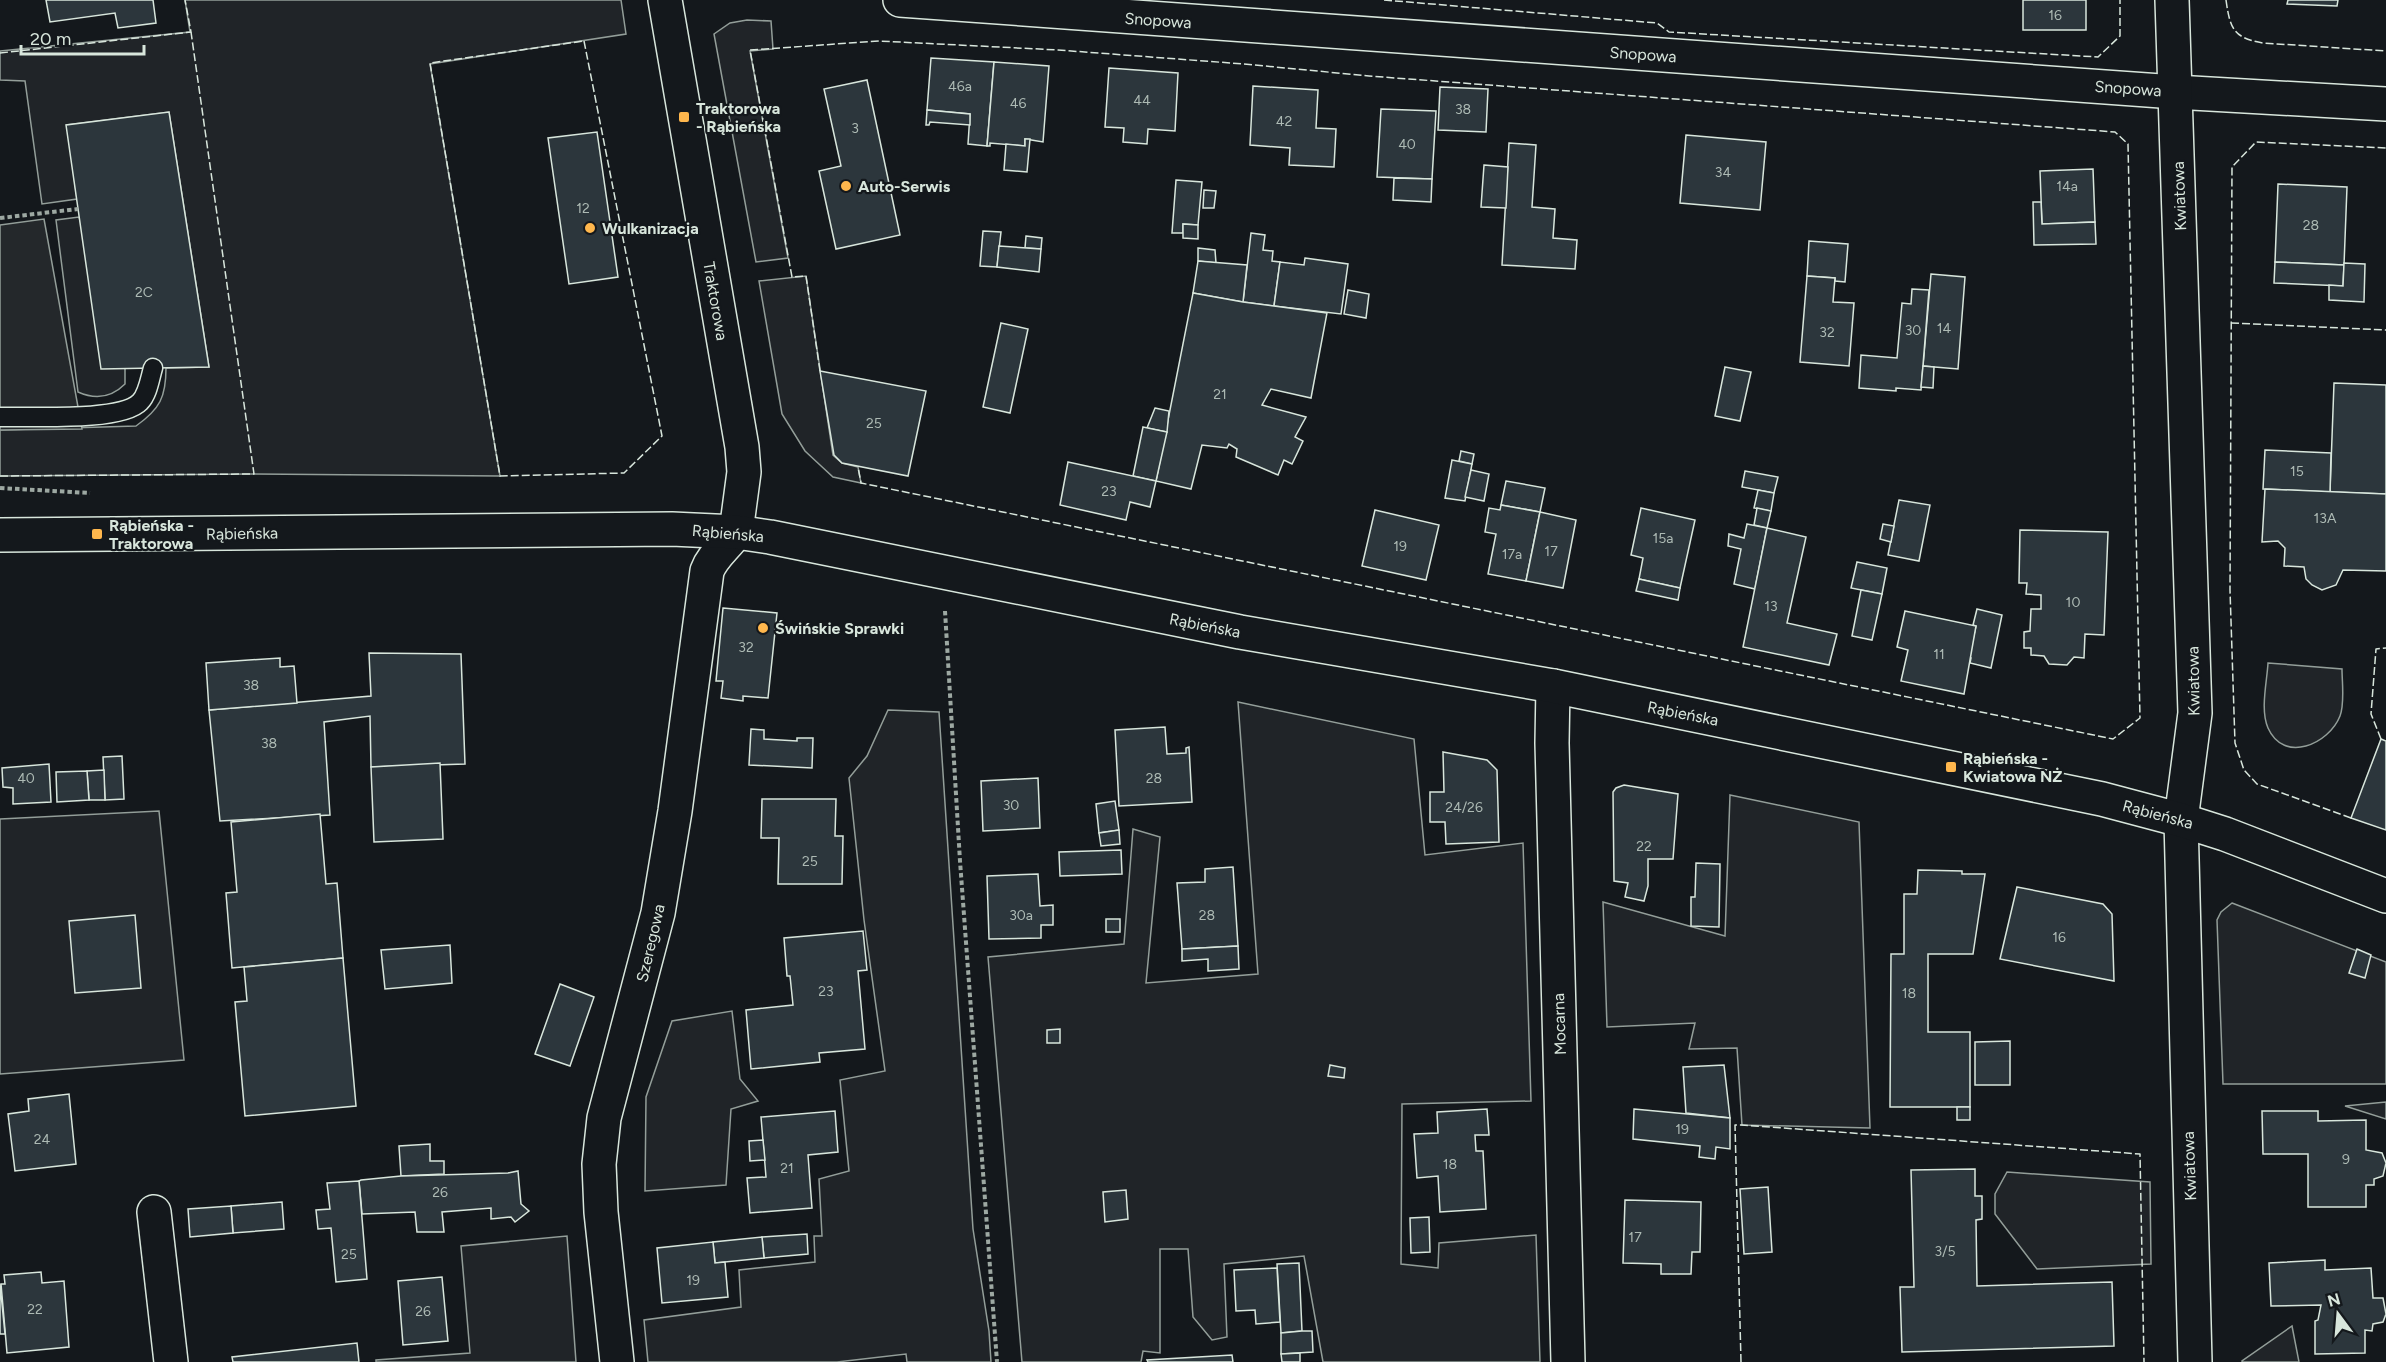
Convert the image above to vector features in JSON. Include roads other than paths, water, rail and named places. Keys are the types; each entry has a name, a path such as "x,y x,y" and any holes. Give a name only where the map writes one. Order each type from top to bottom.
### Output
{"street":[{"name":"Traktorowa","path":"665,0 742,447 744,472 736,532"},
{"name":"Snopowa","path":"900,0 2175,92 2386,104"},
{"name":"Kwiatowa","path":"2172,0 2195,713 2181,820 2195,1362"},
{"name":"Rąbieńska","path":"0,535 564,529 672,529 736,532 1240,632 1553,686 2102,799 2225,834 2386,896"},
{"name":"Szeregowa","path":"617,1362 601,1212 599,1164 604,1118 658,913 675,811 707,571 711,560 729,543 736,532"},
{"name":"Mocarna","path":"1553,686 1552,742 1568,1362"},
{"path":"154,1212 171,1362"}],"lane":[{"path":"0,417 99,415 126,412 141,402 153,368"}],"place":[{"name":"Traktorowa - Rąbieńska","path":"684,117"},
{"name":"Auto-Serwis","path":"846,186"},
{"name":"Wulkanizacja","path":"590,228"},
{"name":"Rąbieńska - Traktorowa","path":"97,534"},
{"name":"Świńskie Sprawki","path":"763,628"},
{"name":"Rąbieńska - Kwiatowa NŻ","path":"1951,767"}]}
